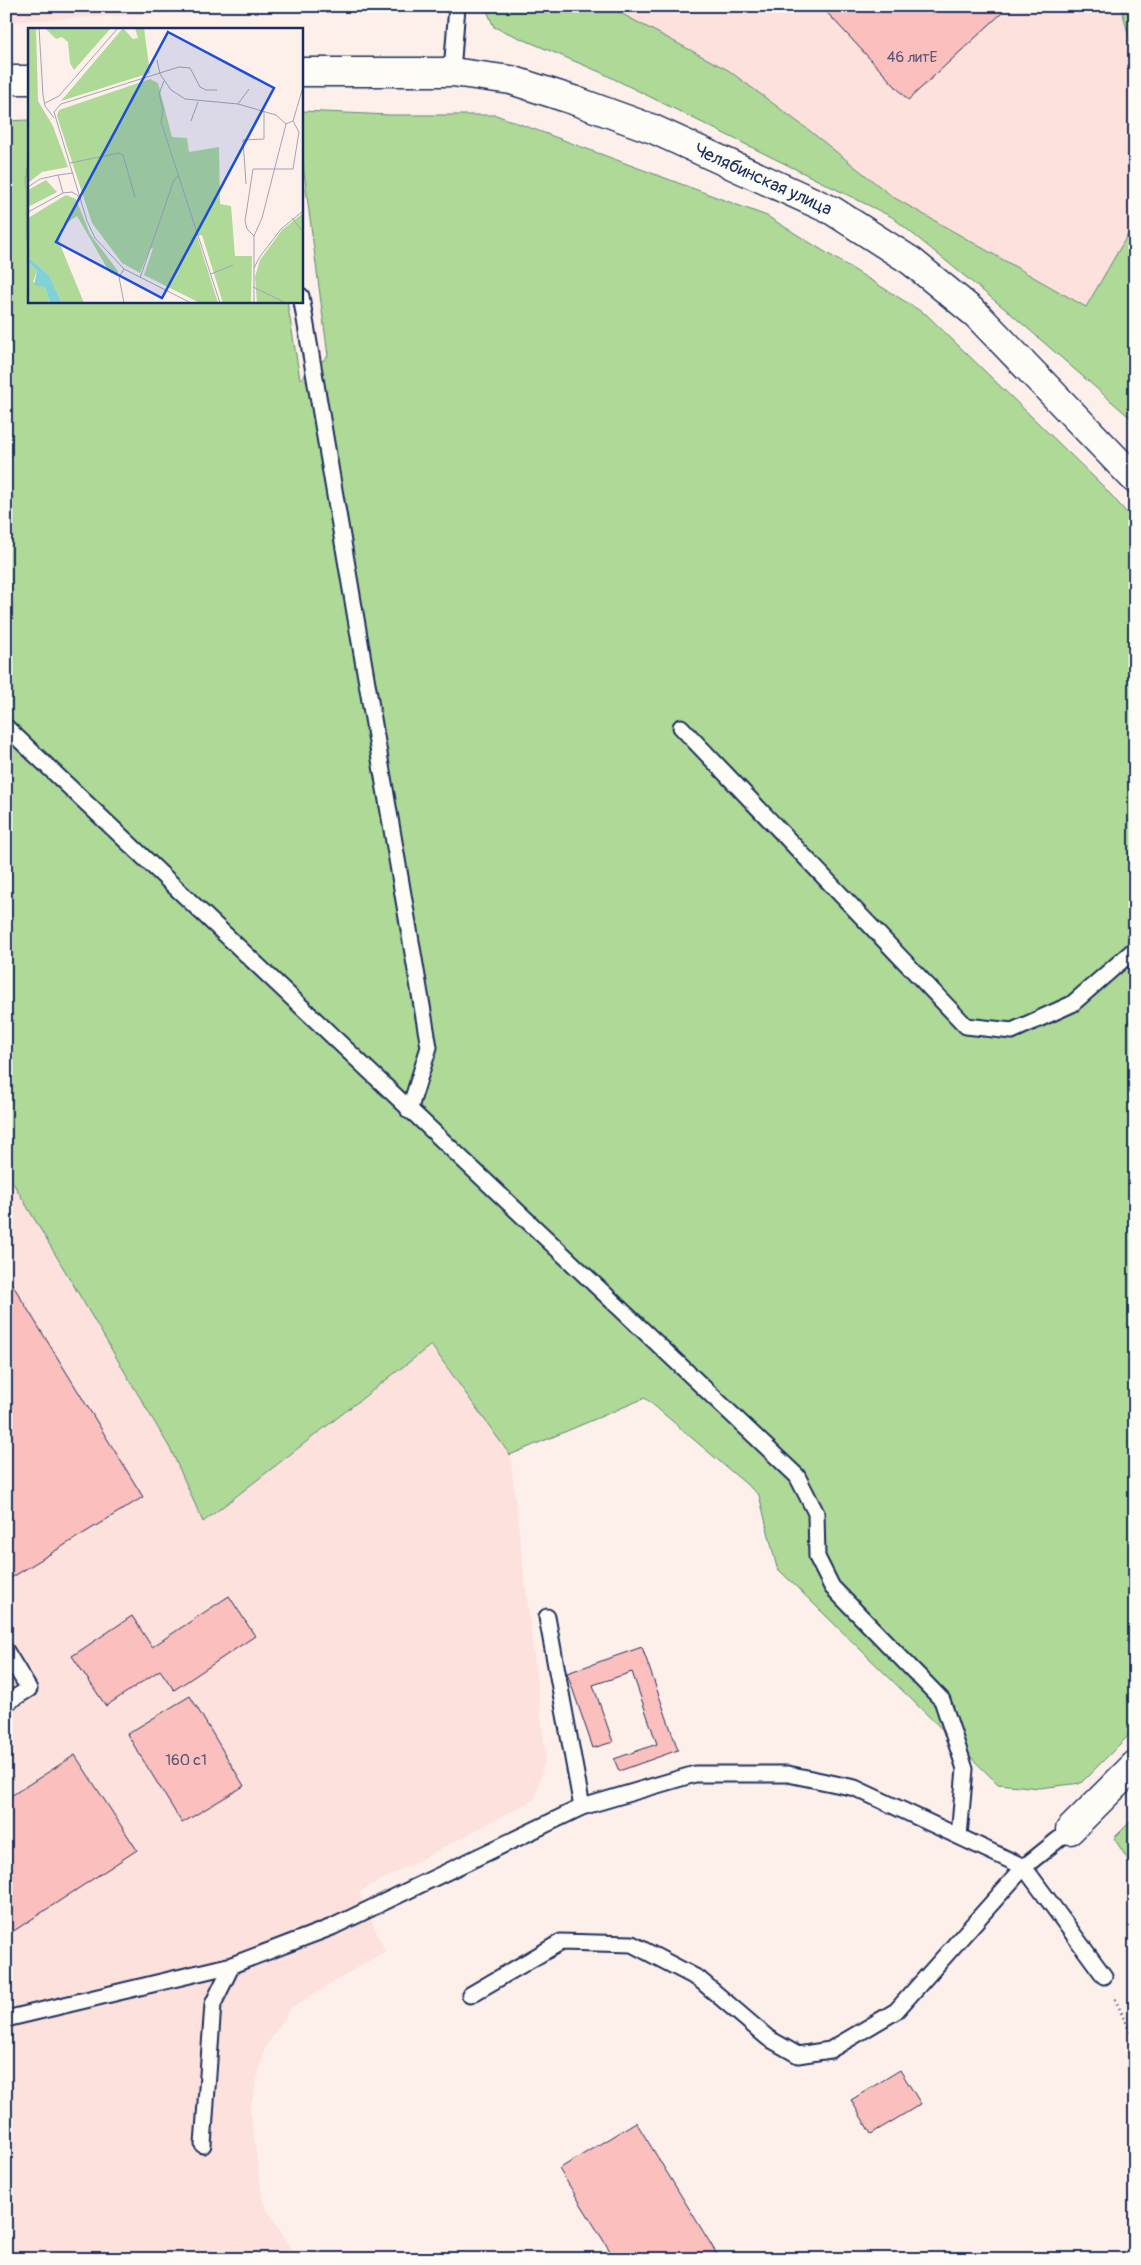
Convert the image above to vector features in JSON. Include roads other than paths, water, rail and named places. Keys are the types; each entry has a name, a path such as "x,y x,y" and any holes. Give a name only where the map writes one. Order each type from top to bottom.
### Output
{"street":[{"name":"Челябинская улица","path":"302,72 452,72 511,80 653,129 833,211 911,261 977,315 1135,479"},
{"path":"6,80 28,80"},
{"path":"1070,1830 1135,1765"}],"lane":[{"path":"452,72 457,6"},
{"path":"302,302 429,1047 409,1111"},
{"path":"681,726 966,1026 1012,1031 1072,1004 1135,949"},
{"path":"6,727 409,1111 797,1476 816,1513 817,1557 832,1587 942,1700 965,1769 959,1836"},
{"path":"547,1617 582,1807"},
{"path":"6,1651 29,1689 6,1703"},
{"path":"6,2019 232,1965 332,1927 582,1807 695,1774 788,1774 856,1788 1024,1867 1104,1976"},
{"path":"470,1995 561,1942 632,1944 699,1979 768,2038 798,2054 830,2050 896,2011 1024,1867 1070,1830"},
{"path":"203,2145 213,2004 232,1965"}]}
